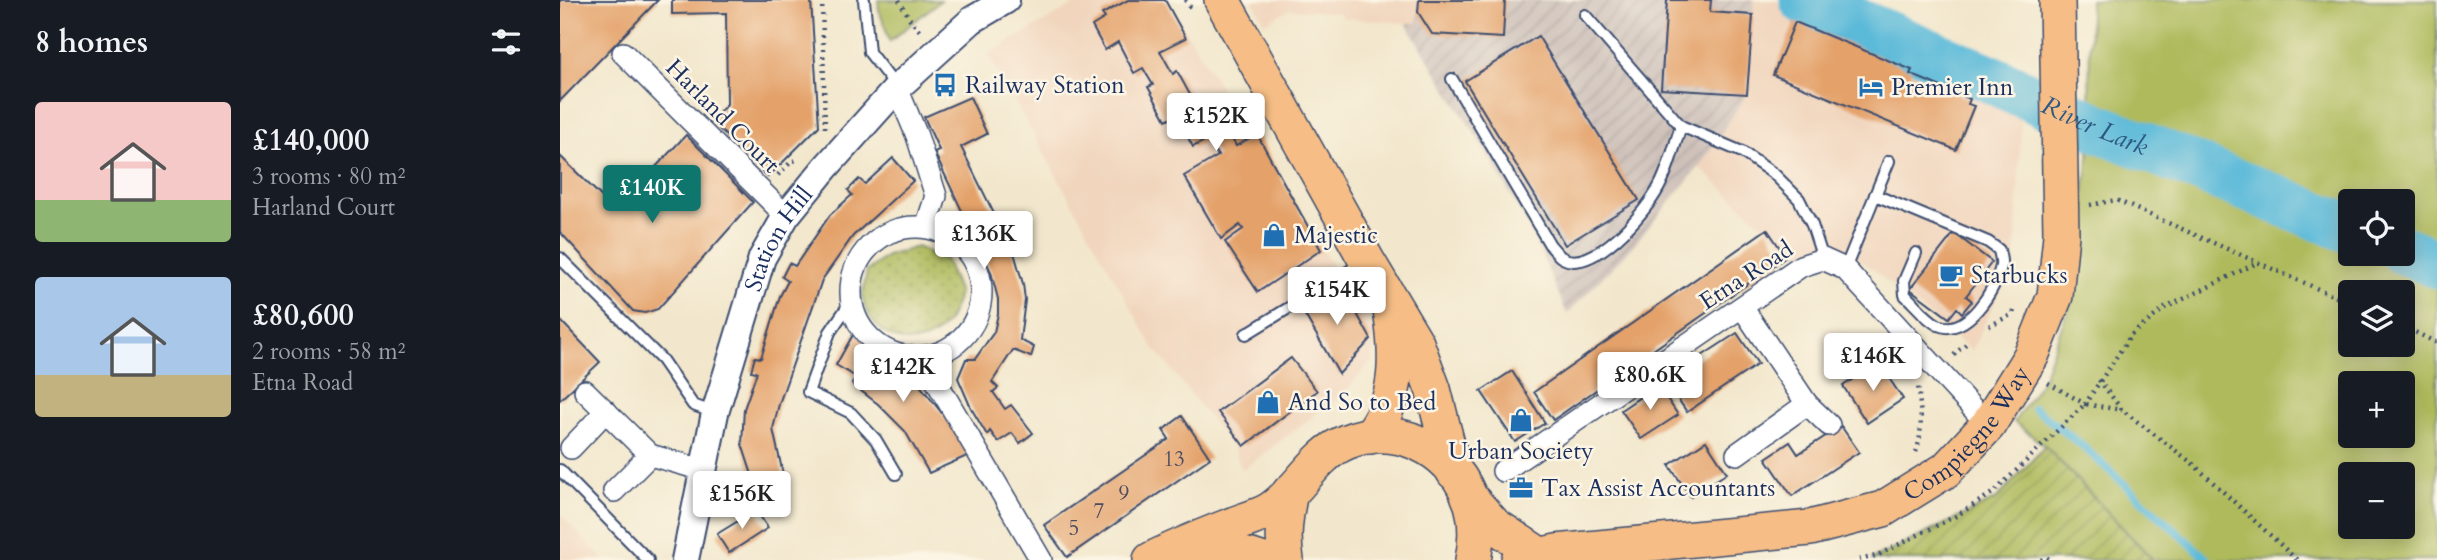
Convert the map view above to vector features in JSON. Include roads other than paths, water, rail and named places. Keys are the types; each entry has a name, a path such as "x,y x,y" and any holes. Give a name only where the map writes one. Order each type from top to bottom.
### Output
{"main road":[{"path":"1222,0 1367,261 1416,343 1476,529 1473,560"},
{"name":"Compiegne Way","path":"1370,436 1393,434 1436,452 1494,525 1529,557 1810,528 1883,509 1946,470 1988,425 2031,356 2055,296 2061,235 2057,0"},
{"path":"1154,559 1270,510 1315,463 1344,443 1370,436 1382,421 1395,384 1395,340 1390,300"},
{"path":"1286,560 1283,543 1284,520 1290,492"},
{"path":"1154,559 1213,551 1261,560"}],"street":[{"name":"Station Hill","path":"685,560 715,413 762,258 786,216 825,167 897,88 972,20 1006,0"},
{"name":"Harland Court","path":"623,53 786,216"},
{"path":"897,88 917,136 936,196 926,227"},
{"path":"910,226 926,227 957,240 972,257 980,278 981,298 975,320 967,332 950,348 922,357 899,354 878,345 865,332 854,312 852,300 852,278 857,264 870,246 888,233 910,226"},
{"name":"Etna Road","path":"1503,471 1801,266 1823,259 1845,269 1988,425"},
{"path":"1742,307 1807,404 1829,425"},
{"path":"922,357 1041,560"},
{"path":"585,391 650,455 703,470"},
{"path":"1737,454 1807,404"},
{"path":"570,448 606,411"},
{"path":"614,491 650,455"}],"lane":[{"path":"864,0 869,52 897,88"},
{"path":"1585,15 1681,126 1742,152 1774,174 1799,199 1812,225 1823,259"},
{"path":"1452,79 1550,245 1561,258 1577,261 1604,249 1639,218 1660,187 1681,126"},
{"path":"1845,269 1889,161"},
{"path":"1875,195 1988,242 1999,250 2002,263 1994,285 1980,307 1960,326 1951,327 1938,325 1905,295 1904,281 1916,253"},
{"path":"560,258 662,360 694,405 715,413"},
{"path":"1246,334 1367,261"},
{"path":"852,300 830,332 808,392 851,413 876,440 896,474"},
{"path":"560,470 649,560"}],"waterway":[{"name":"River Lark","path":"1804,0 1982,75 2094,126 2338,224"},
{"name":"River Lark","path":"2415,255 2437,264"},
{"path":"2034,408 2080,444 2208,560"}],"place":[{"name":"Railway Station","path":"945,85"},
{"name":"Premier Inn","path":"1871,87"},
{"name":"Majestic","path":"1274,235"},
{"name":"Starbucks","path":"1951,275"},
{"name":"And So to Bed","path":"1268,402"},
{"name":"Urban Society","path":"1521,420"},
{"name":"Tax Assist Accountants","path":"1521,488"}]}
